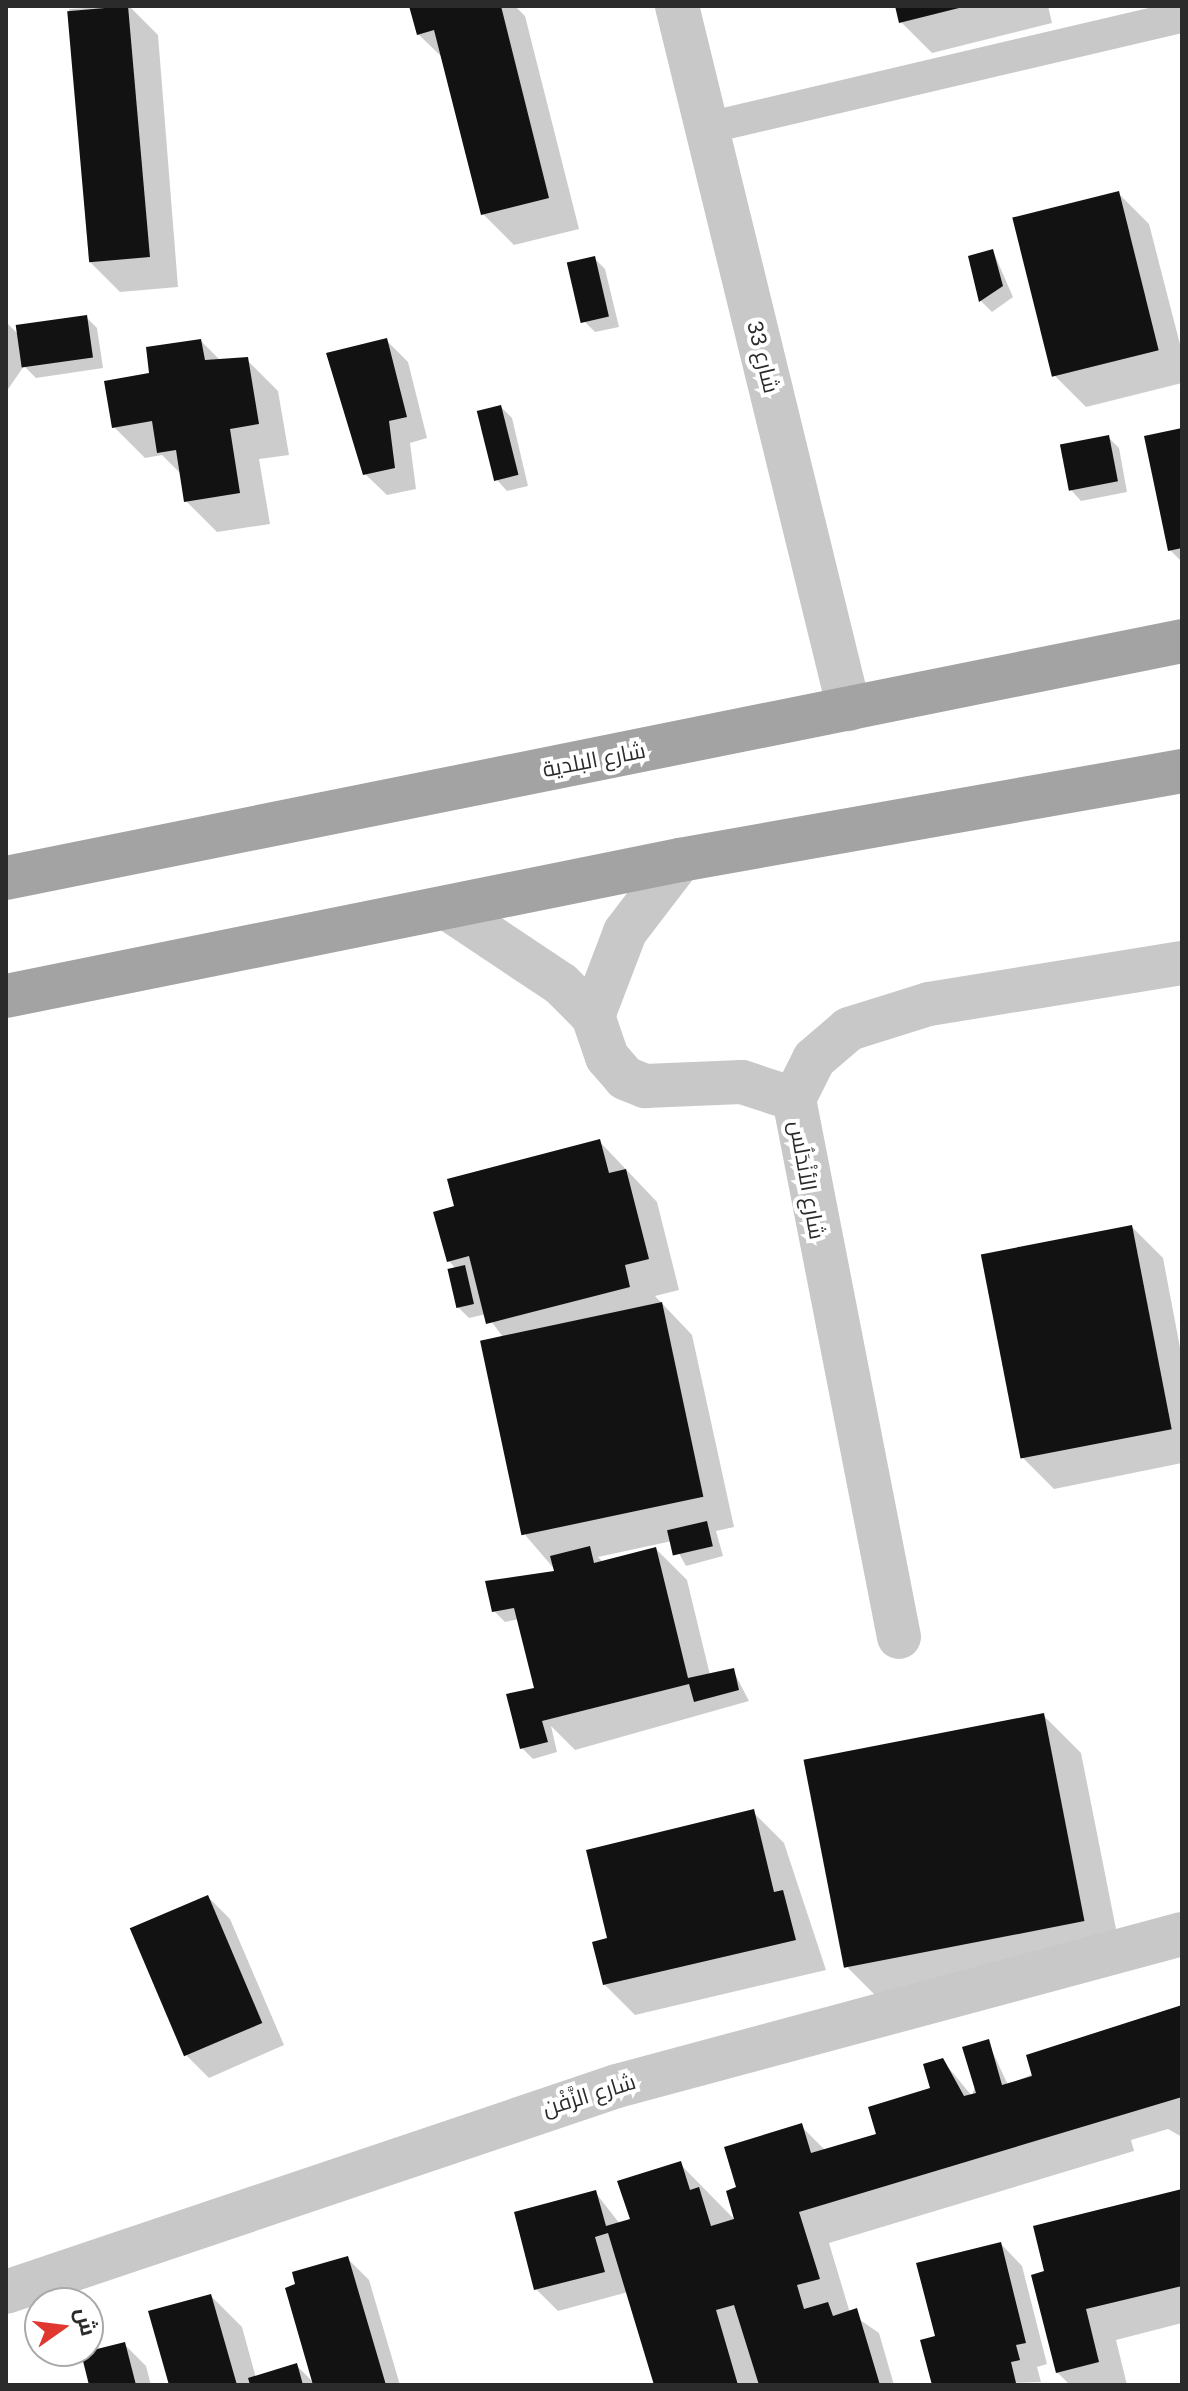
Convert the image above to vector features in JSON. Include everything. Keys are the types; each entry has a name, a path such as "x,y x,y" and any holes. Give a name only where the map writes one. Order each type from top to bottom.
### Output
{"main road":[{"name":"شارع البلدية","path":"6,878 1182,641"},
{"path":"6,996 680,860 1182,771"}],"street":[{"name":"شارع 33","path":"677,6 849,709"},
{"path":"593,1016 625,932 680,860"},
{"path":"447,908 525,956 593,1016 607,1057 625,1078 645,1086 742,1082 794,1099"},
{"name":"شارع الأنْدَلُس","path":"899,1637 794,1099 814,1059 849,1029 929,1004 1182,963"},
{"name":"شارع الزَّفْن","path":"6,2292 617,2086 1182,1934"}],"lane":[{"path":"707,128 1182,17"}],"building":[{"path":"128,6 150,257 89,262 67,11"},
{"path":"409,6 501,6 549,198 481,215 434,30 417,35"},
{"path":"895,6 963,6 963,7 899,23"},
{"path":"1119,191 1159,350 1052,377 1012,218"},
{"path":"993,249 1003,286 979,302 968,256"},
{"path":"595,256 609,316 581,323 567,263"},
{"path":"87,315 93,358 22,368 16,325"},
{"path":"387,338 407,417 389,421 395,468 363,475 326,353"},
{"path":"201,339 205,360 248,357 259,424 230,429 240,493 184,502 176,450 157,453 152,421 112,428 104,381 149,373 146,347"},
{"path":"501,405 518,475 494,481 477,411"},
{"path":"1182,428 1182,548 1168,551 1144,436"},
{"path":"1109,435 1118,481 1069,491 1060,445"},
{"path":"600,1139 609,1173 626,1169 649,1259 625,1265 630,1287 486,1324 469,1256 447,1262 433,1212 454,1206 447,1179"},
{"path":"1132,1225 1172,1429 1021,1459 981,1254"},
{"path":"465,1265 474,1304 456,1308 447,1269"},
{"path":"662,1302 703,1497 521,1535 480,1341"},
{"path":"707,1521 713,1546 673,1556 667,1530"},
{"path":"590,1546 594,1563 656,1547 688,1678 734,1668 739,1690 694,1702 689,1684 542,1721 548,1742 520,1749 506,1694 534,1688 514,1608 492,1612 485,1581 554,1571 550,1556"},
{"path":"1044,1713 1084,1921 844,1968 804,1760"},
{"path":"754,1809 774,1892 783,1890 796,1940 603,1985 592,1942 607,1938 586,1850"},
{"path":"208,1895 262,2023 184,2056 130,1928"},
{"path":"1182,2005 1182,2097 799,2212 820,2279 797,2285 804,2309 828,2302 833,2316 857,2308 880,2385 759,2385 734,2305 716,2310 738,2385 654,2385 608,2233 595,2237 605,2272 534,2290 514,2212 596,2190 606,2226 630,2219 617,2181 681,2161 690,2190 699,2187 711,2226 734,2219 726,2191 736,2187 724,2147 802,2123 811,2153 876,2134 868,2107 930,2088 923,2064 943,2058 964,2096 976,2093 962,2047 989,2039 1002,2085 1032,2076 1026,2055"},
{"path":"1182,2189 1182,2286 1086,2309 1099,2362 1056,2373 1031,2275 1044,2271 1033,2226"},
{"path":"1001,2242 1026,2343 1016,2345 1020,2360 1011,2362 1016,2383 932,2385 920,2340 935,2336 916,2263"},
{"path":"348,2256 386,2385 313,2385 285,2288 295,2284 292,2272"},
{"path":"211,2294 237,2385 169,2385 148,2311"},
{"path":"125,2342 136,2385 89,2385 84,2367 104,2367 104,2347"},
{"path":"297,2363 303,2385 250,2385 248,2378"}]}
